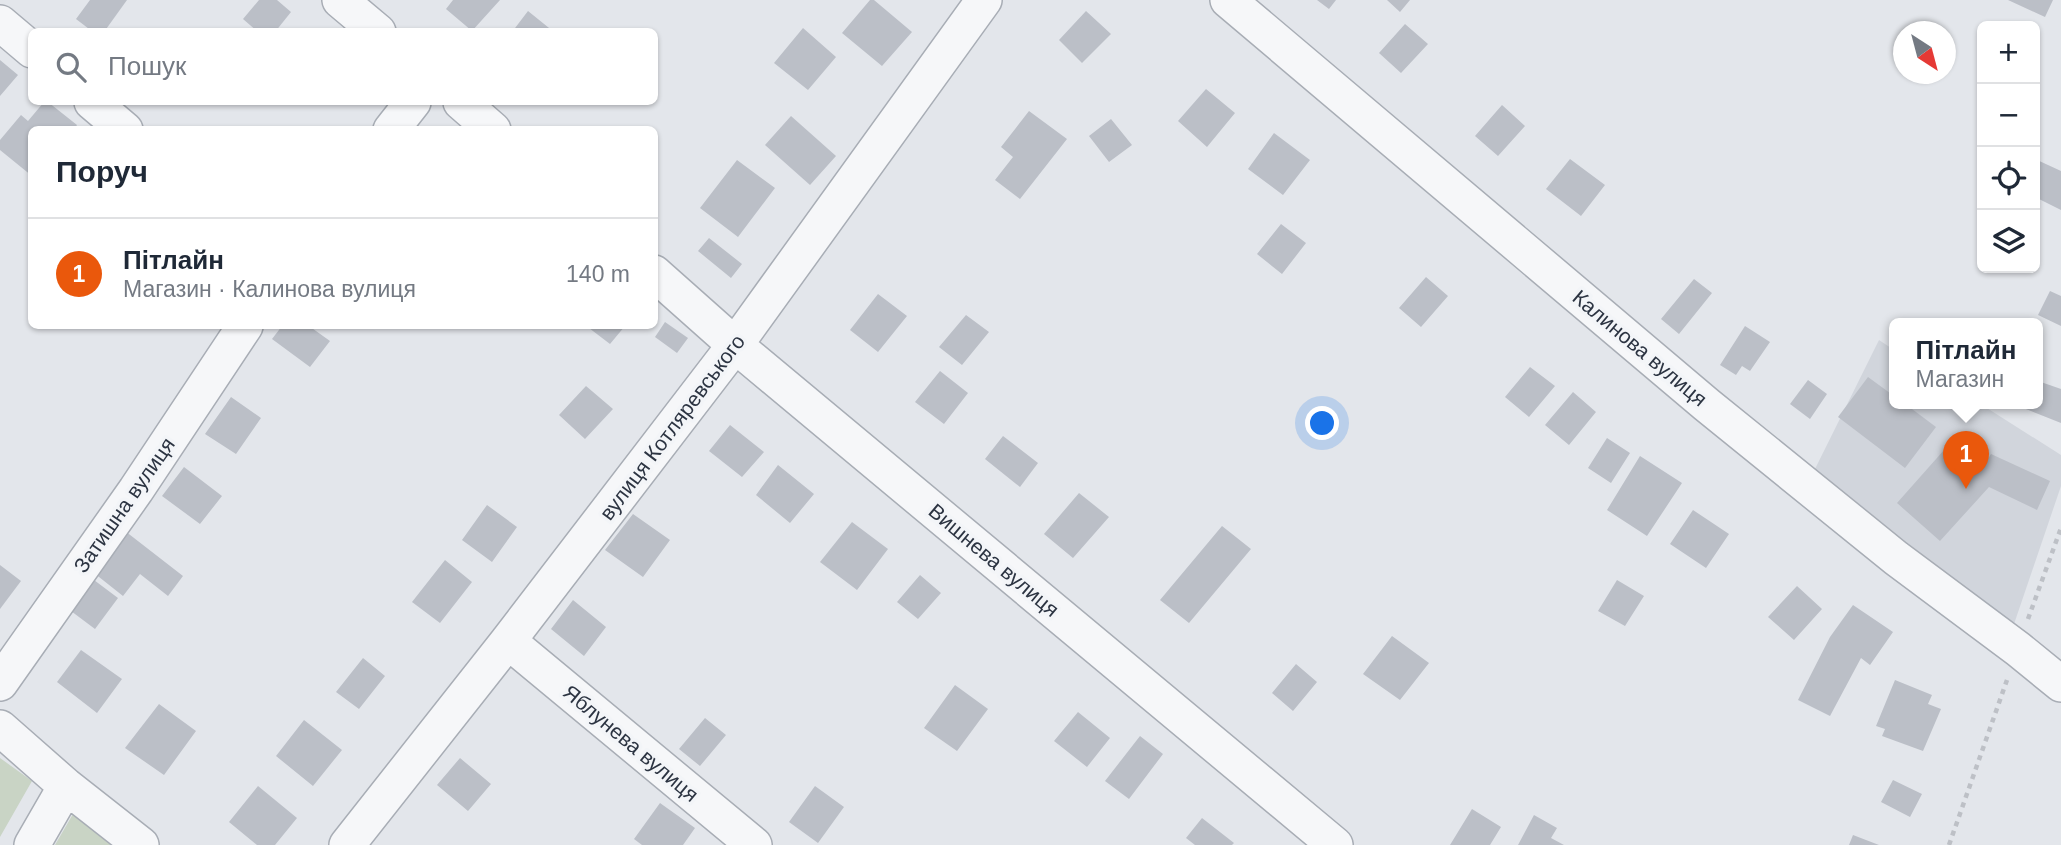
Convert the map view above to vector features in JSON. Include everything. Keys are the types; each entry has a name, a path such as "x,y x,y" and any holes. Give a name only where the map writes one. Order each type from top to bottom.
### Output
{"street":[{"path":"340,0 374,28"},
{"name":"вулиця Котляревського","path":"347,845 508,641 735,345 984,0"},
{"name":"Калинова вулиця","path":"1228,0 1707,405 1896,558 2061,684"},
{"path":"0,23 28,47"},
{"path":"96,105 120,126"},
{"path":"394,126 411,105"},
{"path":"464,105 488,126"},
{"name":"Вишнева вулиця","path":"658,277 735,345 1335,845"},
{"name":"Затишна вулиця","path":"0,683 136,490 243,329"},
{"name":"Яблунева вулиця","path":"508,641 754,845"},
{"path":"0,728 66,786 141,845"},
{"path":"32,845 66,786"}],"path":[{"path":"1949,845 2061,528"}],"shaded area":[{"path":"1879,340 1889,347 1889,409 1988,409 2061,455 2061,486 2013,627 1815,469"}],"green space":[{"path":"0,758 32,781 0,837"},
{"path":"73,814 111,845 55,845"}],"building":[{"path":"90,0 127,0 107,28 88,28 76,19"},
{"path":"259,0 277,0 291,12 278,28 253,28 243,19"},
{"path":"453,0 500,0 475,28 468,28 446,9"},
{"path":"870,0 874,0 912,32 882,66 842,33"},
{"path":"1317,0 1336,0 1329,9"},
{"path":"1387,0 1410,0 1400,12"},
{"path":"2008,0 2053,0 2045,17"},
{"path":"528,11 549,28 515,28"},
{"path":"1086,11 1111,34 1082,63 1059,40"},
{"path":"1405,24 1428,44 1401,73 1379,53"},
{"path":"803,28 836,57 808,90 774,63"},
{"path":"0,60 18,75 0,96"},
{"path":"1206,89 1235,113 1207,147 1178,121"},
{"path":"41,105 52,105 77,125 28,126 28,173 0,150 0,140 21,115 28,121"},
{"path":"1502,105 1525,126 1498,156 1475,136"},
{"path":"1029,111 1067,139 1020,199 995,180 1013,157 1001,147"},
{"path":"791,116 836,156 810,185 765,145"},
{"path":"1111,119 1132,145 1109,162 1089,136"},
{"path":"1274,133 1310,160 1283,195 1248,169"},
{"path":"1570,159 1605,185 1581,216 1546,189"},
{"path":"737,160 775,188 738,237 700,208"},
{"path":"2040,161 2061,171 2061,210 2040,200"},
{"path":"1281,224 1306,243 1282,274 1257,254"},
{"path":"709,238 742,264 731,278 698,251"},
{"path":"1426,277 1448,296 1421,327 1399,308"},
{"path":"1694,279 1712,293 1679,334 1661,319"},
{"path":"2050,291 2061,296 2061,326 2038,315"},
{"path":"878,294 907,316 878,352 850,330"},
{"path":"966,315 989,332 962,365 939,347"},
{"path":"665,322 688,338 677,353 655,337"},
{"path":"1745,326 1770,342 1750,371 1742,366 1736,375 1720,365"},
{"path":"280,329 313,329 330,341 310,367 272,339"},
{"path":"590,329 622,329 610,344"},
{"path":"1530,367 1555,386 1529,417 1505,397"},
{"path":"940,371 968,393 944,424 915,402"},
{"path":"1868,377 1889,392 1889,409 1912,409 1936,427 1905,468 1838,417"},
{"path":"1808,380 1827,394 1810,419 1790,404"},
{"path":"2043,383 2061,389 2061,423 2026,409 2043,409"},
{"path":"586,386 613,409 585,439 559,415"},
{"path":"1573,392 1596,412 1569,445 1545,425"},
{"path":"231,397 261,418 236,454 205,434"},
{"path":"730,425 764,452 742,477 709,451"},
{"path":"1003,436 1038,463 1020,487 985,459"},
{"path":"1607,438 1630,453 1611,483 1588,468"},
{"path":"1952,441 1983,467 1991,454 2050,481 2037,510 1989,487 1940,541 1897,503"},
{"path":"1640,456 1682,483 1647,536 1607,510"},
{"path":"778,465 814,494 790,523 756,495"},
{"path":"184,467 222,496 200,524 162,496"},
{"path":"1079,493 1109,517 1073,558 1044,534"},
{"path":"487,505 517,527 492,562 462,540"},
{"path":"1693,510 1729,534 1706,568 1670,544"},
{"path":"633,514 670,540 643,577 605,550"},
{"path":"852,522 888,549 857,590 820,562"},
{"path":"1222,526 1251,549 1189,623 1160,600"},
{"path":"125,531 183,576 168,596 140,574 123,596 94,573"},
{"path":"445,560 472,582 440,623 412,602"},
{"path":"0,565 21,581 0,609"},
{"path":"920,575 941,593 918,619 897,602"},
{"path":"94,580 118,598 95,629 71,611"},
{"path":"1617,580 1644,596 1625,626 1598,611"},
{"path":"1797,586 1822,609 1794,640 1768,617"},
{"path":"573,600 606,627 584,656 551,629"},
{"path":"1853,605 1893,632 1870,665 1861,658 1830,716 1798,700 1830,637"},
{"path":"1392,636 1429,663 1400,700 1363,674"},
{"path":"81,650 122,679 97,713 57,682"},
{"path":"363,658 385,676 359,709 336,692"},
{"path":"1296,664 1317,682 1293,711 1272,693"},
{"path":"1895,680 1932,695 1928,704 1941,709 1923,751 1882,736 1885,729 1876,726"},
{"path":"955,685 988,709 957,751 924,728"},
{"path":"159,704 196,731 164,775 125,748"},
{"path":"1078,712 1110,738 1087,767 1054,741"},
{"path":"705,718 726,735 700,766 679,749"},
{"path":"304,720 342,750 313,786 276,756"},
{"path":"1140,736 1163,754 1129,799 1105,781"},
{"path":"460,758 491,784 468,811 437,785"},
{"path":"1893,780 1922,794 1910,817 1881,802"},
{"path":"258,786 297,818 275,845 257,845 229,822"},
{"path":"815,786 844,807 818,843 789,822"},
{"path":"660,803 695,828 683,845 642,845 634,839"},
{"path":"1472,809 1501,827 1490,845 1450,845"},
{"path":"1534,815 1557,828 1551,838 1564,845 1518,845"},
{"path":"1202,818 1234,843 1195,845 1186,838"},
{"path":"1853,835 1879,845 1849,845"}],"place":[{"name":"Пітлайн","path":"1966,489"}]}
